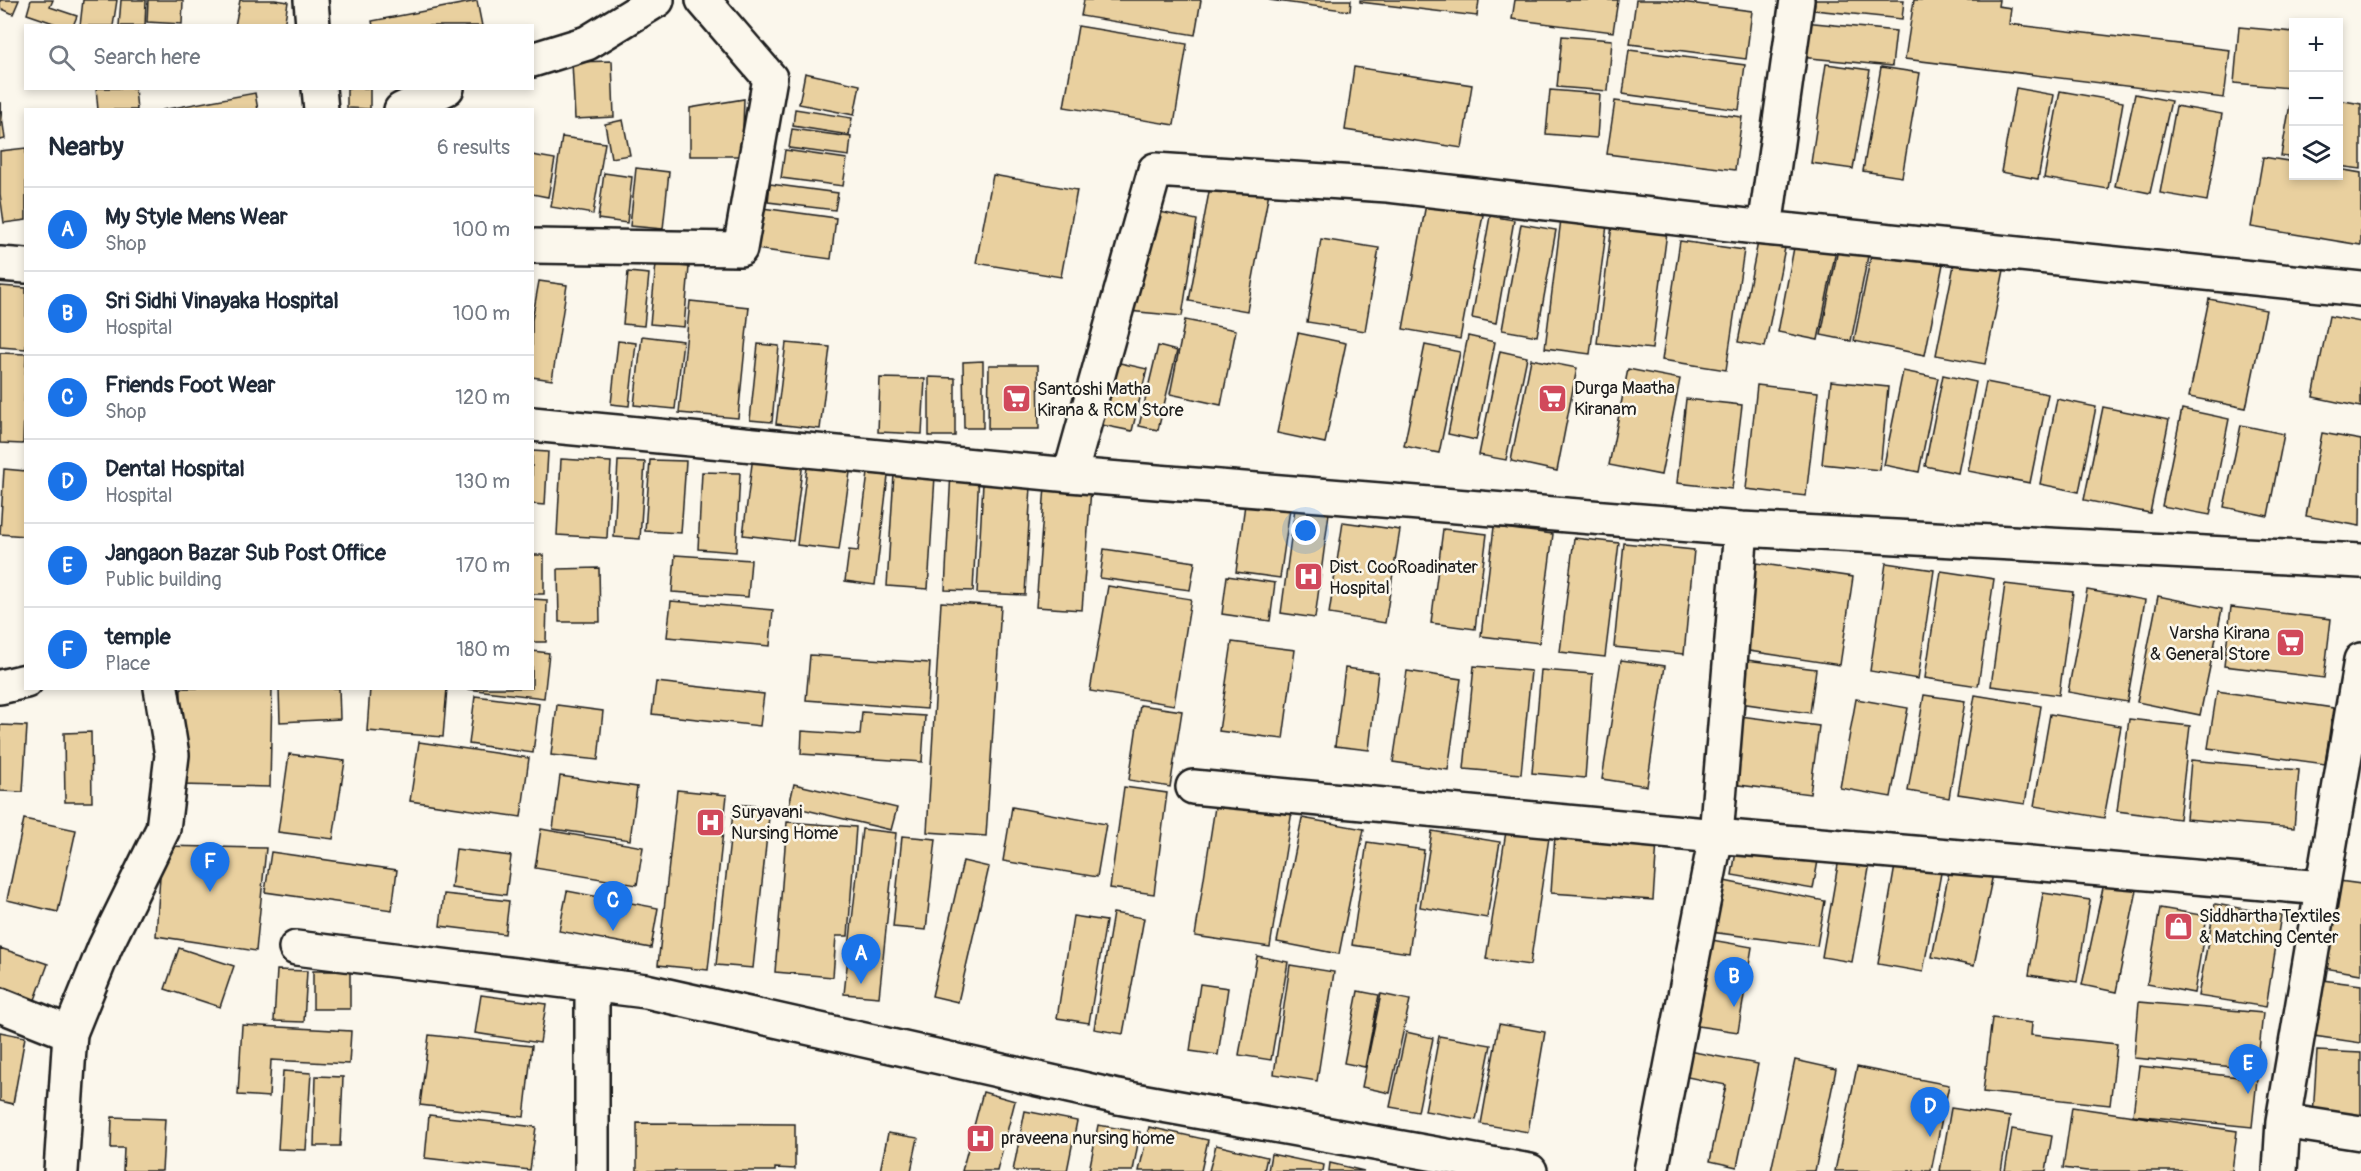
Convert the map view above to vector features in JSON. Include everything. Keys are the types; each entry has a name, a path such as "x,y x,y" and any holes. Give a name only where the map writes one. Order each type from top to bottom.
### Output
{"street":[{"path":"311,0 313,24"},
{"path":"534,59 587,43 657,0"},
{"path":"534,246 740,249 770,78 703,0"},
{"path":"1765,228 1797,0"},
{"path":"319,90 321,108"},
{"path":"405,108 443,90"},
{"path":"1070,475 1155,170 1388,185 1765,228 2361,289"},
{"path":"0,264 24,266"},
{"path":"534,424 1070,475 1741,529 2361,561"},
{"path":"1651,1171 1716,836 1741,529"},
{"path":"2280,1171 2283,1121 2361,660"},
{"path":"0,687 24,681"},
{"path":"61,1171 70,1033 105,947 163,829 172,754 161,690"},
{"path":"1194,786 1716,836 2322,888"},
{"path":"296,948 646,992 1118,1097 1530,1171"},
{"path":"592,985 592,1171"},
{"path":"0,1005 70,1033"},
{"path":"2283,1121 2361,1133"}],"building":[{"path":"0,0 19,0 13,14 0,8"},
{"path":"31,0 53,0 50,7 77,16 74,24 56,24 27,14"},
{"path":"83,0 117,0 113,24 80,24"},
{"path":"121,0 146,0 145,24 119,24"},
{"path":"148,0 183,0 182,24 147,22"},
{"path":"240,0 288,2 284,24 235,24"},
{"path":"1084,0 1201,0 1195,35 1081,16"},
{"path":"1269,0 1351,0 1350,11"},
{"path":"1360,0 1479,0 1477,16 1360,2"},
{"path":"1515,0 1618,0 1613,32 1512,19"},
{"path":"1636,0 1665,0 1752,11 1746,59 1630,44"},
{"path":"1815,0 1904,0 1902,19 1814,10"},
{"path":"1914,0 1999,0 1998,6 2011,8 2009,24 2230,50 2224,98 1905,59"},
{"path":"477,1 482,24 373,24 372,21"},
{"path":"1804,22 1896,31 1892,66 1800,57"},
{"path":"1078,26 1187,44 1174,125 1064,107"},
{"path":"2239,27 2289,32 2289,88 2234,83"},
{"path":"1562,36 1612,40 1608,91 1557,87"},
{"path":"1629,50 1745,65 1739,110 1623,94"},
{"path":"612,61 614,117 575,119 572,62"},
{"path":"1826,64 1870,70 1853,169 1811,163"},
{"path":"1354,67 1472,85 1462,148 1345,130"},
{"path":"1881,67 1920,73 1902,177 1863,171"},
{"path":"805,73 860,85 854,115 799,104"},
{"path":"2016,88 2054,95 2038,179 2001,172"},
{"path":"96,90 135,90 137,108 98,108"},
{"path":"347,90 370,90 370,108 347,108"},
{"path":"1550,90 1600,94 1597,138 1546,134"},
{"path":"2060,91 2123,102 2108,189 2044,178"},
{"path":"255,93 258,108 173,108"},
{"path":"2135,94 2171,101 2150,193 2115,186"},
{"path":"744,99 742,156 690,156 690,108"},
{"path":"1615,101 1742,117 1735,170 1607,154"},
{"path":"2343,101 2361,104 2361,169 2343,167"},
{"path":"0,102 5,139 0,140"},
{"path":"2176,106 2222,114 2207,201 2160,193"},
{"path":"795,109 852,118 849,135 793,126"},
{"path":"2289,110 2289,157 2281,156"},
{"path":"623,120 630,155 611,158 605,124"},
{"path":"792,129 851,137 849,156 789,148"},
{"path":"562,137 605,143 593,214 551,207"},
{"path":"24,148 24,220 4,223 0,194 0,151"},
{"path":"785,150 847,159 843,186 781,178"},
{"path":"534,155 555,159 548,197 534,194"},
{"path":"2263,157 2289,161 2289,180 2343,180 2343,170 2361,173 2361,245 2251,227"},
{"path":"636,168 669,172 663,229 630,226"},
{"path":"604,173 632,177 627,223 598,219"},
{"path":"993,175 1077,190 1061,277 976,263"},
{"path":"1211,181 1269,192 1247,311 1189,301"},
{"path":"770,184 838,193 835,210 768,202"},
{"path":"1426,204 1483,215 1460,339 1403,329"},
{"path":"762,208 836,218 831,259 756,249"},
{"path":"1151,210 1197,220 1182,316 1128,311"},
{"path":"1490,216 1514,220 1496,323 1472,318"},
{"path":"1561,219 1607,225 1590,354 1545,348"},
{"path":"1521,224 1556,230 1537,336 1502,330"},
{"path":"1612,225 1667,232 1652,349 1597,343"},
{"path":"1759,237 1786,243 1765,347 1738,342"},
{"path":"1796,237 1837,245 1818,340 1778,332"},
{"path":"1321,239 1379,248 1365,331 1307,322"},
{"path":"1680,241 1744,250 1726,370 1662,360"},
{"path":"1839,244 1869,251 1851,341 1821,335"},
{"path":"1872,250 1943,264 1925,355 1854,341"},
{"path":"1956,255 2005,265 1985,364 1936,355"},
{"path":"656,264 689,267 684,327 650,324"},
{"path":"628,272 649,274 644,326 623,324"},
{"path":"539,281 567,285 552,380 534,377 534,309"},
{"path":"0,286 24,288 24,349 0,347"},
{"path":"2209,299 2266,310 2246,408 2189,397"},
{"path":"690,301 749,307 738,418 679,413"},
{"path":"2329,316 2361,322 2361,407 2313,397"},
{"path":"1185,320 1236,330 1221,405 1170,394"},
{"path":"1298,333 1346,343 1325,443 1277,433"},
{"path":"642,336 683,341 675,409 634,405"},
{"path":"1468,336 1495,342 1476,440 1448,434"},
{"path":"618,341 636,343 629,406 611,404"},
{"path":"786,343 830,347 820,429 776,424"},
{"path":"758,344 779,346 772,422 750,420"},
{"path":"1425,345 1460,352 1439,453 1404,446"},
{"path":"1158,346 1177,351 1158,430 1139,426"},
{"path":"1500,351 1527,357 1506,460 1479,455"},
{"path":"0,353 24,354 23,444 0,443"},
{"path":"1531,359 1577,368 1557,471 1511,461"},
{"path":"983,361 983,428 964,428 963,362"},
{"path":"1111,361 1147,369 1132,431 1097,424"},
{"path":"989,365 1038,365 1039,429 988,429"},
{"path":"1628,369 1680,379 1661,475 1609,465"},
{"path":"1903,371 1938,378 1919,472 1884,465"},
{"path":"1943,375 1976,382 1958,473 1925,466"},
{"path":"929,377 955,378 955,436 929,436"},
{"path":"880,378 925,379 922,434 878,432"},
{"path":"1831,381 1888,387 1880,470 1822,464"},
{"path":"1986,382 2048,394 2030,483 1968,471"},
{"path":"1757,385 1818,392 1806,496 1746,489"},
{"path":"1686,399 1742,405 1732,489 1677,483"},
{"path":"2057,399 2096,407 2079,492 2040,484"},
{"path":"2103,407 2169,420 2150,513 2084,500"},
{"path":"2182,409 2229,419 2210,515 2162,506"},
{"path":"2241,425 2284,434 2268,516 2224,507"},
{"path":"2322,433 2361,440 2360,526 2306,516"},
{"path":"534,451 548,452 545,505 534,504"},
{"path":"753,456 803,462 793,541 743,535"},
{"path":"561,459 611,462 607,538 557,535"},
{"path":"650,460 686,461 681,533 645,531"},
{"path":"808,460 851,465 839,550 797,545"},
{"path":"618,461 645,462 640,539 614,537"},
{"path":"4,469 24,471 24,536 0,534"},
{"path":"951,471 979,472 973,591 945,590"},
{"path":"702,472 740,473 736,552 698,549"},
{"path":"868,473 888,476 875,585 845,581 849,550 858,551"},
{"path":"894,474 935,476 928,589 887,586"},
{"path":"983,483 1031,485 1025,595 977,593"},
{"path":"1045,486 1091,489 1082,610 1036,607"},
{"path":"1245,504 1290,509 1280,578 1236,572"},
{"path":"1295,508 1329,513 1315,618 1281,613"},
{"path":"1343,522 1400,530 1385,623 1329,614"},
{"path":"1494,527 1553,534 1539,643 1481,636"},
{"path":"1443,529 1487,534 1475,629 1431,623"},
{"path":"1574,538 1619,543 1605,657 1560,652"},
{"path":"1624,543 1694,550 1684,654 1614,647"},
{"path":"1104,549 1195,562 1190,590 1100,578"},
{"path":"534,555 544,555 544,594 534,594"},
{"path":"675,555 751,560 748,597 672,592"},
{"path":"1750,562 1853,577 1840,665 1736,649"},
{"path":"1886,563 1934,570 1918,679 1870,671"},
{"path":"599,568 600,622 559,622 558,569"},
{"path":"1941,571 1994,579 1978,686 1925,678"},
{"path":"1227,576 1275,583 1270,621 1222,614"},
{"path":"2005,584 2073,592 2059,695 1991,686"},
{"path":"1108,586 1191,599 1174,705 1090,691"},
{"path":"2087,590 2145,600 2127,702 2068,692"},
{"path":"2158,596 2222,609 2200,715 2137,702"},
{"path":"534,599 547,600 546,642 534,642"},
{"path":"671,601 773,610 770,646 667,637"},
{"path":"941,602 1001,606 986,836 927,832"},
{"path":"2231,607 2331,619 2324,678 2224,666"},
{"path":"1232,642 1295,650 1283,739 1219,731"},
{"path":"534,651 549,653 544,698 475,690 534,690"},
{"path":"810,655 930,663 927,709 806,700"},
{"path":"1739,659 1816,669 1810,713 1733,702"},
{"path":"1621,660 1665,666 1647,786 1602,779"},
{"path":"1474,666 1531,671 1521,774 1464,769"},
{"path":"1345,668 1378,672 1369,750 1335,746"},
{"path":"1541,670 1593,674 1585,778 1532,773"},
{"path":"1407,671 1461,679 1448,770 1393,762"},
{"path":"656,682 764,694 760,726 652,714"},
{"path":"181,690 272,690 270,787 179,785"},
{"path":"279,690 339,690 340,719 280,722"},
{"path":"370,690 447,690 443,737 367,731"},
{"path":"2217,691 2333,708 2325,764 2208,748"},
{"path":"1924,695 1965,701 1949,798 1908,791"},
{"path":"1975,695 2041,706 2025,804 1958,794"},
{"path":"475,696 539,704 533,753 469,744"},
{"path":"1856,699 1908,708 1891,797 1840,788"},
{"path":"557,705 603,711 598,760 551,755"},
{"path":"1140,705 1182,711 1170,787 1129,780"},
{"path":"862,712 925,716 922,762 801,754 802,731 860,735"},
{"path":"2050,714 2121,726 2104,818 2034,806"},
{"path":"1740,716 1819,726 1810,794 1731,784"},
{"path":"2129,719 2190,726 2179,819 2117,811"},
{"path":"0,725 27,726 23,792 0,791"},
{"path":"91,732 92,802 65,802 64,733"},
{"path":"419,742 529,758 521,817 410,801"},
{"path":"289,754 345,761 333,839 278,832"},
{"path":"2191,760 2299,770 2294,828 2186,819"},
{"path":"560,776 637,787 630,840 553,829"},
{"path":"794,784 897,808 891,830 789,806"},
{"path":"1124,787 1167,793 1154,894 1110,888"},
{"path":"677,790 727,795 708,970 658,965"},
{"path":"1217,794 1293,805 1270,947 1195,936"},
{"path":"734,804 770,807 753,968 716,965"},
{"path":"1012,807 1106,824 1097,877 1003,861"},
{"path":"1302,818 1364,829 1339,954 1277,942"},
{"path":"24,819 76,830 58,912 7,900"},
{"path":"787,822 856,827 848,936 836,936 833,977 775,972"},
{"path":"1507,825 1550,831 1530,965 1486,959"},
{"path":"541,829 643,847 637,885 535,868"},
{"path":"862,829 896,833 879,997 844,994"},
{"path":"1432,831 1500,842 1487,918 1420,907"},
{"path":"1555,835 1657,842 1653,900 1551,893"},
{"path":"902,836 936,839 926,930 893,927"},
{"path":"1738,840 1819,855 1813,889 1732,875"},
{"path":"1367,842 1424,850 1409,953 1352,945"},
{"path":"162,846 266,848 256,951 156,936"},
{"path":"1841,847 1872,852 1852,962 1822,957"},
{"path":"456,849 511,856 506,895 451,888"},
{"path":"271,852 397,870 392,910 265,892"},
{"path":"1897,854 1943,862 1923,972 1878,964"},
{"path":"963,861 989,867 958,1002 932,996"},
{"path":"1950,866 1993,874 1974,966 1932,957"},
{"path":"1719,880 1825,901 1817,946 1711,932"},
{"path":"2339,881 2361,884 2361,974 2324,968"},
{"path":"2104,883 2137,890 2116,992 2082,985"},
{"path":"567,891 658,908 651,948 559,931"},
{"path":"2043,893 2090,900 2077,982 2029,975"},
{"path":"444,894 509,901 505,934 440,926"},
{"path":"2215,904 2281,915 2266,1007 2198,996"},
{"path":"2160,908 2207,916 2194,993 2147,984"},
{"path":"1113,913 1144,918 1123,1034 1094,1029"},
{"path":"1073,916 1106,921 1089,1023 1057,1018"},
{"path":"1706,939 1752,947 1738,1032 1691,1025"},
{"path":"0,948 48,964 32,1008 0,997"},
{"path":"179,948 234,966 220,1007 165,989"},
{"path":"1257,956 1288,962 1271,1060 1239,1055"},
{"path":"1290,965 1334,972 1317,1081 1274,1074"},
{"path":"277,970 307,971 304,1022 274,1021"},
{"path":"313,971 350,971 350,1009 313,1009"},
{"path":"2322,980 2361,985 2361,1043 2314,1036"},
{"path":"1200,984 1228,988 1218,1055 1190,1051"},
{"path":"1358,991 1379,995 1365,1067 1344,1063"},
{"path":"1381,994 1410,1000 1390,1093 1362,1087"},
{"path":"481,995 546,1004 540,1043 475,1033"},
{"path":"2139,1002 2263,1013 2257,1069 2134,1058"},
{"path":"1992,1018 2032,1023 2031,1035 2117,1044 2110,1105 1983,1092"},
{"path":"1499,1024 1545,1032 1528,1132 1481,1124"},
{"path":"242,1025 351,1031 349,1064 271,1060 269,1097 238,1095"},
{"path":"0,1032 25,1037 13,1104 0,1101"},
{"path":"1406,1032 1433,1038 1418,1112 1390,1107"},
{"path":"429,1035 532,1046 524,1117 420,1105"},
{"path":"1439,1036 1491,1045 1476,1120 1425,1111"},
{"path":"1683,1050 1758,1064 1737,1167 1710,1161 1726,1085 1678,1075"},
{"path":"2317,1051 2361,1053 2361,1118 2313,1116"},
{"path":"1795,1060 1836,1069 1815,1171 1771,1171"},
{"path":"2139,1066 2257,1079 2252,1127 2133,1115"},
{"path":"1857,1067 1949,1085 1931,1171 1835,1171"},
{"path":"283,1071 311,1073 306,1150 278,1149"},
{"path":"316,1076 343,1077 340,1146 314,1146"},
{"path":"983,1092 1015,1101 997,1171 962,1171"},
{"path":"2072,1107 2237,1131 2232,1171 2087,1171 2063,1168"},
{"path":"1951,1108 2010,1117 2001,1171 1940,1171"},
{"path":"1025,1111 1077,1121 1067,1171 1013,1171"},
{"path":"429,1115 536,1127 530,1170 425,1158"},
{"path":"112,1117 165,1119 162,1171 123,1171 124,1148 111,1148"},
{"path":"637,1123 795,1124 795,1169 637,1171"},
{"path":"1098,1125 1140,1132 1133,1171 1089,1171"},
{"path":"1149,1127 1208,1140 1201,1171 1139,1171"},
{"path":"2012,1129 2052,1136 2046,1171 2005,1171"},
{"path":"888,1133 918,1138 911,1171 880,1171"},
{"path":"1216,1145 1267,1157 1264,1171 1209,1171"},
{"path":"1271,1154 1324,1165 1323,1171 1268,1171"},
{"path":"1330,1163 1364,1171 1329,1171"}],"place":[{"name":"Durga Maatha Kiranam","path":"1553,398"},
{"name":"Santoshi Matha Kirana & RCM Store","path":"1016,399"},
{"name":"Dist. CooRoadinater Hospital","path":"1308,577"},
{"name":"Varsha Kirana & General Store","path":"2291,643"},
{"name":"Suryavani Nursing Home","path":"710,822"},
{"name":"temple","path":"210,892"},
{"name":"Siddhartha Textiles & Matching Center","path":"2178,926"},
{"name":"Friends Foot Wear","path":"613,931"},
{"name":"My Style Mens Wear","path":"861,984"},
{"name":"Sri Sidhi Vinayaka Hospital","path":"1734,1007"},
{"name":"Jangaon Bazar Sub Post Office","path":"2248,1094"},
{"name":"Dental Hospital","path":"1930,1137"},
{"name":"praveena nursing home","path":"980,1138"}]}
